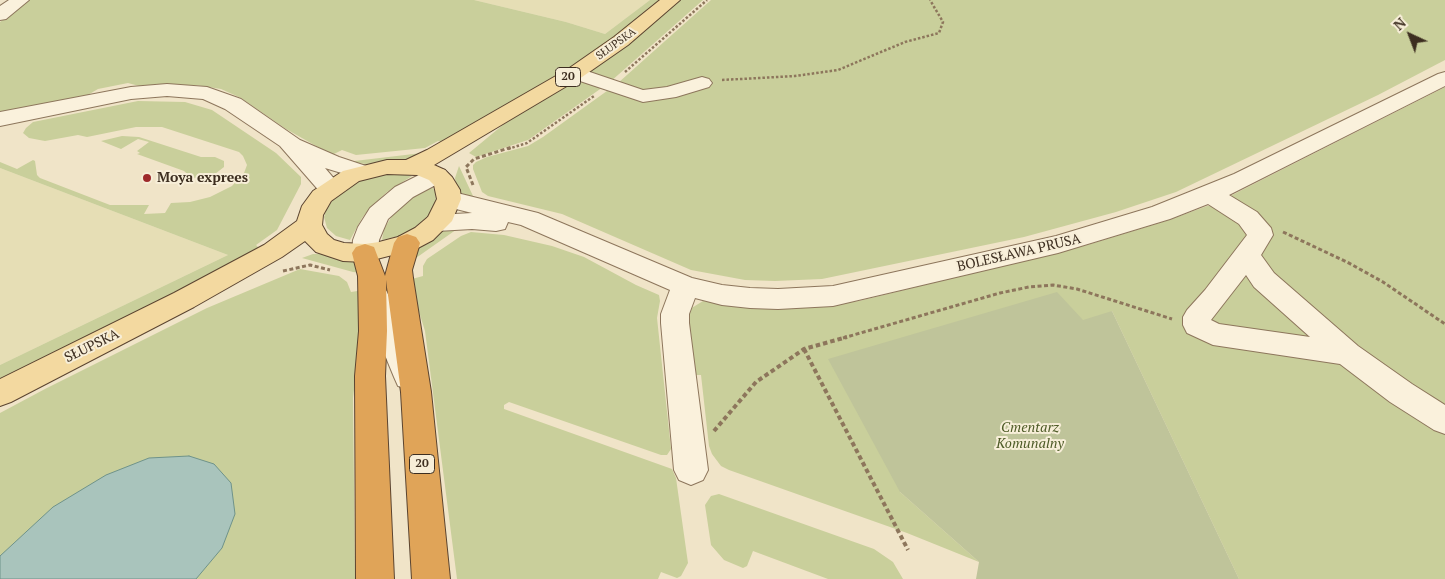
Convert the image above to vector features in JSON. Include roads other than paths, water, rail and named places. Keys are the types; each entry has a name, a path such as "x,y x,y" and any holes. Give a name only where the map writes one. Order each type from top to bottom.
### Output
{"highway":[{"name":"20","path":"407,243 399,270 399,278 416,392 431,579"},
{"path":"369,273 373,331 370,376 375,579"}],"main road":[{"name":"SŁUPSKA","path":"411,167 531,100 575,73 636,30 671,0"},
{"name":"SŁUPSKA","path":"436,175 483,135 531,100"},
{"name":"20","path":"317,236 310,216 314,206 330,188 361,172 387,167 411,167 436,175"},
{"path":"317,236 343,252 369,273 386,249 407,243 424,234 443,215 449,199 448,190 444,182 436,175"},
{"name":"SŁUPSKA","path":"0,393 184,300 317,236"}],"street":[{"path":"0,15 20,0"},
{"path":"575,73 609,86 644,96 702,83"},
{"name":"BOLESŁAWA PRUSA","path":"449,199 529,219 685,286 722,295 750,298 787,299 833,296 1058,244 1161,213 1210,194 1445,78"},
{"path":"0,119 131,92 189,90 207,93 227,100 288,141 331,162 361,172"},
{"path":"288,141 330,188"},
{"path":"416,392 369,273 366,240 379,214 404,192 436,175"},
{"path":"1210,194 1248,218 1258,228 1260,235 1248,255 1216,297 1197,317 1197,325 1213,334 1348,354"},
{"name":"BOLESŁAWA PRUSA","path":"437,223 472,221 502,224 573,237"},
{"path":"1248,255 1264,280 1348,354 1401,394 1445,421"},
{"path":"685,286 675,314 675,323 690,461"}],"water":[{"path":"189,456 214,464 231,483 235,514 222,548 196,579 0,579 0,556 53,507 106,475 149,458"}],"place":[{"name":"Moya exprees","path":"147,178"}],"park label":[{"name":"Cmentarz Komunalny","path":"1030,436"}]}
